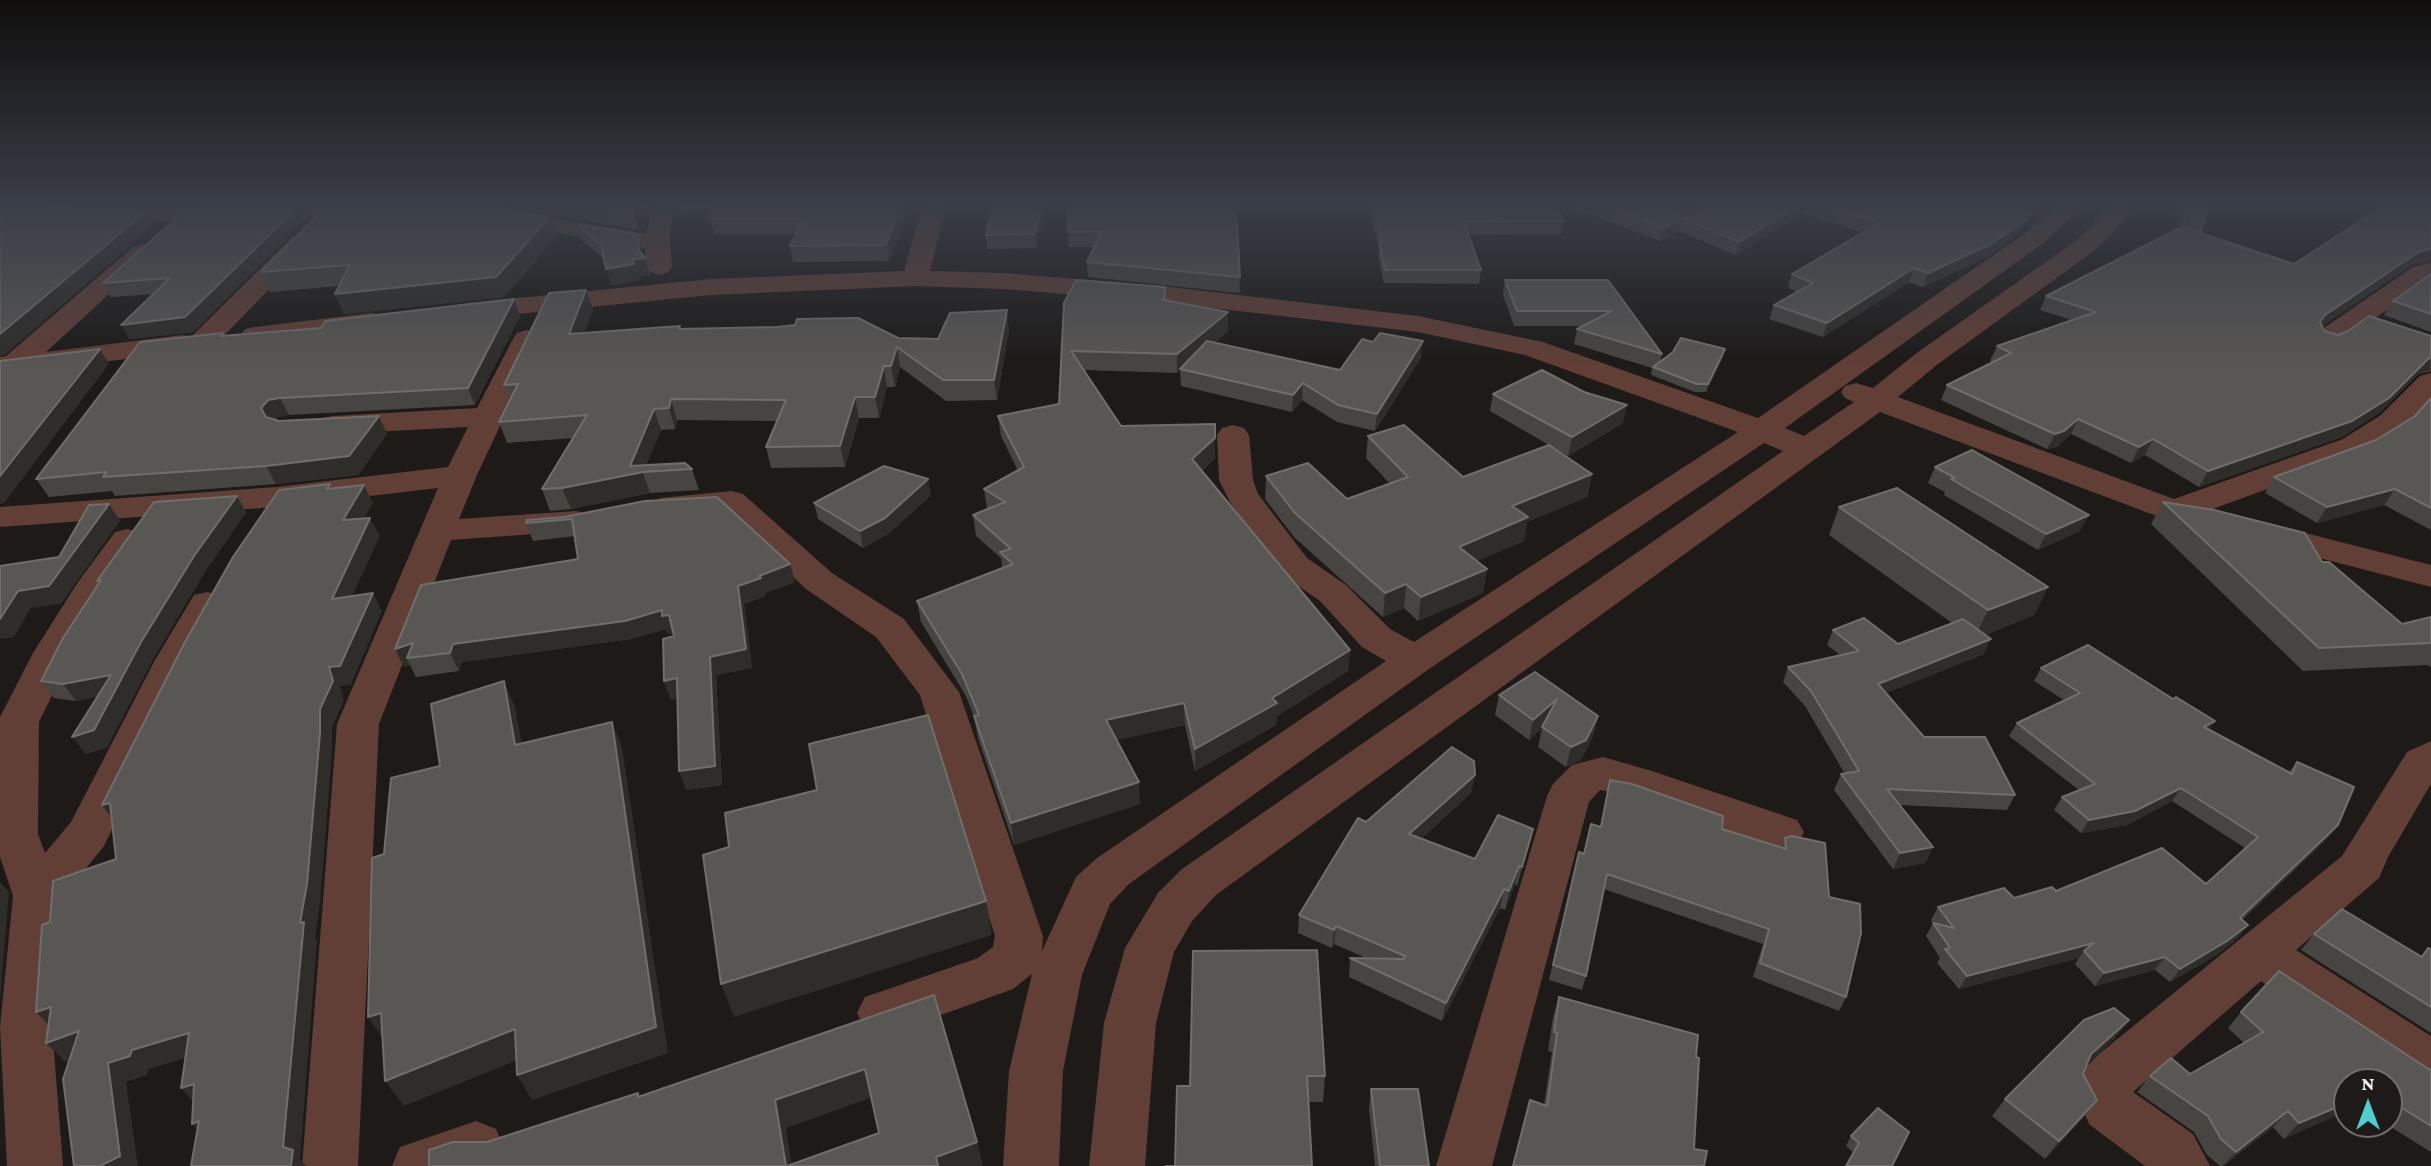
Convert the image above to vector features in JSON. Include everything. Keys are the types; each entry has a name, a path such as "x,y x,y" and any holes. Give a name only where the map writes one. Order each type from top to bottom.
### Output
{"street":[{"path":"7,366 124,258"},
{"path":"202,342 284,258"},
{"path":"659,258 662,292"},
{"path":"915,278 920,258"},
{"path":"1031,1166 1035,1071 1057,975 1080,916 1093,891 1112,871 1415,660 1762,430 2005,258"},
{"path":"1117,1166 1130,1023 1150,948 1175,906 1199,882 1876,400 1928,358 2067,258"},
{"path":"2328,338 2422,273 2431,271"},
{"path":"439,314 710,287 915,278 1003,281 1162,294 1468,332 1533,348 1762,430 1807,449"},
{"path":"330,1166 358,724 460,475 544,303"},
{"path":"7,366 400,318"},
{"path":"2357,318 2394,331"},
{"path":"114,383 139,349"},
{"path":"1830,382 2174,511 2431,576"},
{"path":"2174,511 2354,446 2392,422 2431,382"},
{"path":"303,427 489,417"},
{"path":"1233,435 1236,481 1242,495 1294,566 1333,593 1376,638 1415,660"},
{"path":"8,516 276,497 460,475"},
{"path":"8,516 40,482"},
{"path":"253,530 276,497"},
{"path":"438,531 571,522 624,512 731,501 819,581 890,628 939,692 1019,936 1016,958 995,974 850,1025"},
{"path":"37,896 15,834 18,722 53,653 85,600 152,506"},
{"path":"36,1166 13,1030 37,896 88,834 175,660 224,574"},
{"path":"2182,1166 2173,1153 2109,1107 2099,1091 2118,1071 2363,865 2365,855 2401,796 2422,763 2431,757"},
{"path":"1464,1166 1569,796 1587,776 1602,773 1637,782 1781,832"},
{"path":"2253,958 2267,960 2288,970 2431,1065"},
{"path":"420,1166 511,1138"}],"building":[{"path":"0,258 90,258 0,334"},
{"path":"131,258 245,258 185,317 121,325 170,278 103,283"},
{"path":"275,258 513,258 496,277 335,294 350,265 261,272"},
{"path":"604,258 643,258 633,260 634,264 606,269"},
{"path":"1089,258 1239,258 1240,277 1087,262"},
{"path":"1383,258 1477,258 1481,270 1385,270"},
{"path":"1819,258 1960,258 1928,273 1914,268 1827,323 1774,305 1813,283 1792,274"},
{"path":"2120,258 2277,258 2294,264 2303,258 2409,258 2325,315 2320,322 2324,331 2338,335 2369,316 2431,336 2431,358 2389,398 2352,421 2208,471 2153,439 2139,447 2078,419 2064,431 2055,434 1947,385 2011,353 1997,346 2096,312 2046,296"},
{"path":"2431,274 2431,314 2393,301"},
{"path":"1076,280 1165,287 1164,300 1228,312 1177,354 1071,351 1121,426 1215,424 1215,438 1192,459 1350,650 1272,698 1277,703 1195,749 1184,703 1106,720 1139,782 1011,823 974,716 979,715 962,674 917,601 1013,564 1000,552 1011,549 973,515 1005,502 984,489 1024,467 998,416 1059,404 1064,303"},
{"path":"1505,280 1608,280 1662,354 1577,329 1612,311 1517,311"},
{"path":"586,290 569,334 680,326 679,329 777,327 795,325 797,319 858,318 898,338 938,339 950,313 1007,310 994,380 943,380 897,347 891,366 884,366 875,397 855,397 840,446 766,447 786,400 671,399 669,408 654,409 630,466 685,463 692,469 643,472 562,488 542,489 587,415 499,422 518,384 504,385 549,293"},
{"path":"514,299 468,388 280,398 268,400 261,408 266,417 279,421 379,416 349,456 266,466 103,477 106,472 36,479 140,342 223,333 221,336 321,328 325,321"},
{"path":"1380,333 1423,341 1377,414 1338,405 1303,383 1293,395 1180,369 1207,341 1340,370 1362,339 1373,342"},
{"path":"1681,338 1725,349 1708,384 1697,384 1653,367 1673,352"},
{"path":"100,349 0,476 0,361"},
{"path":"1542,370 1584,392 1627,405 1572,437 1493,394"},
{"path":"2431,398 2431,508 2395,489 2327,507 2274,477 2376,440 2415,416"},
{"path":"1404,425 1463,477 1549,445 1592,474 1512,506 1528,517 1459,547 1487,569 1421,597 1406,584 1385,593 1295,513 1266,476 1308,463 1347,499 1408,477 1368,436"},
{"path":"1972,450 2089,515 2046,534 1935,467"},
{"path":"884,466 928,479 885,518 860,531 814,503"},
{"path":"330,484 327,489 364,485 343,520 370,518 332,599 373,593 340,666 329,667 333,681 320,709 283,1147 293,1150 291,1166 191,1166 199,1121 192,1124 194,1084 181,1088 189,1033 132,1050 130,1056 108,1063 120,1156 100,1166 74,1166 63,1079 79,1031 46,1043 51,1007 36,1012 42,925 50,922 53,881 116,859 110,803 102,805 185,642 233,557 279,490"},
{"path":"1897,488 2048,587 1988,610 1839,507"},
{"path":"237,496 194,556 141,642 94,730 72,737 111,675 63,684 41,681 63,638 101,580 97,581 154,502"},
{"path":"717,497 790,564 738,586 746,649 710,657 715,766 679,771 677,678 664,681 663,639 674,636 669,615 662,616 662,610 625,621 453,644 450,653 407,658 413,643 395,649 421,585 578,559 572,519 526,523 527,520 564,517 645,501"},
{"path":"2163,502 2214,510 2305,533 2322,562 2329,562 2402,624 2431,617 2431,643 2319,648"},
{"path":"109,504 49,586 18,591 0,619 0,566 59,557 89,505"},
{"path":"1864,618 1898,644 1963,619 1991,639 1878,684 1924,737 1985,737 2015,795 1887,789 1933,847 1900,853 1841,774 1859,771 1811,691 1788,667 1859,651 1833,630"},
{"path":"2088,645 2173,699 2176,697 2215,721 2204,727 2292,774 2297,762 2354,787 2338,825 2240,918 2248,925 2180,969 2165,957 2104,973 2084,951 2094,943 1967,976 1945,949 1950,948 1933,923 1954,928 1938,907 2004,888 2014,898 2052,887 2056,891 2162,848 2206,884 2258,837 2181,788 2135,811 2089,820 2062,797 2095,784 2017,723 2080,693 2041,668"},
{"path":"1535,672 1598,716 1586,740 1571,747 1542,727 1557,699 1533,720 1499,695"},
{"path":"504,681 515,745 612,722 656,1027 517,1075 515,1029 385,1081 381,1013 368,1017 372,858 384,854 391,778 440,766 431,704"},
{"path":"928,715 986,901 721,984 703,855 729,847 725,813 817,790 809,744"},
{"path":"1452,747 1474,761 1475,775 1409,834 1475,859 1498,815 1533,829 1522,867 1519,866 1509,891 1504,889 1446,1003 1350,958 1404,959 1405,956 1336,926 1334,930 1299,915 1358,818 1366,822"},
{"path":"1610,780 1632,784 1723,816 1722,829 1786,849 1785,838 1792,836 1825,843 1829,897 1860,904 1861,933 1846,997 1760,963 1769,929 1607,874 1586,976 1553,965 1579,852 1584,854 1591,824 1601,827"},
{"path":"2342,909 2422,957 2428,948 2431,949 2431,1007 2314,934"},
{"path":"1317,950 1325,1076 1307,1076 1312,1166 1175,1166 1177,1086 1190,1086 1193,951"},
{"path":"2279,971 2431,1070 2431,1126 2403,1109 2403,1068 2333,1068 2333,1109 2299,1123 2288,1111 2236,1152 2221,1139 2208,1116 2150,1076 2171,1058 2190,1074 2263,1032 2241,1012"},
{"path":"934,995 977,1142 936,1157 938,1166 787,1166 879,1133 865,1069 775,1100 786,1166 429,1166 429,1150 453,1142 487,1142 638,1093 638,1097"},
{"path":"1559,997 1698,1035 1694,1149 1707,1151 1704,1166 1513,1166 1530,1100 1547,1106"},
{"path":"2114,1008 2129,1020 2091,1054 2083,1074 2097,1100 2059,1141 2005,1099 2084,1020"},
{"path":"1371,1089 1418,1089 1429,1166 1380,1166"},
{"path":"1878,1108 1909,1132 1892,1166 1846,1166 1859,1143 1851,1136"}]}
